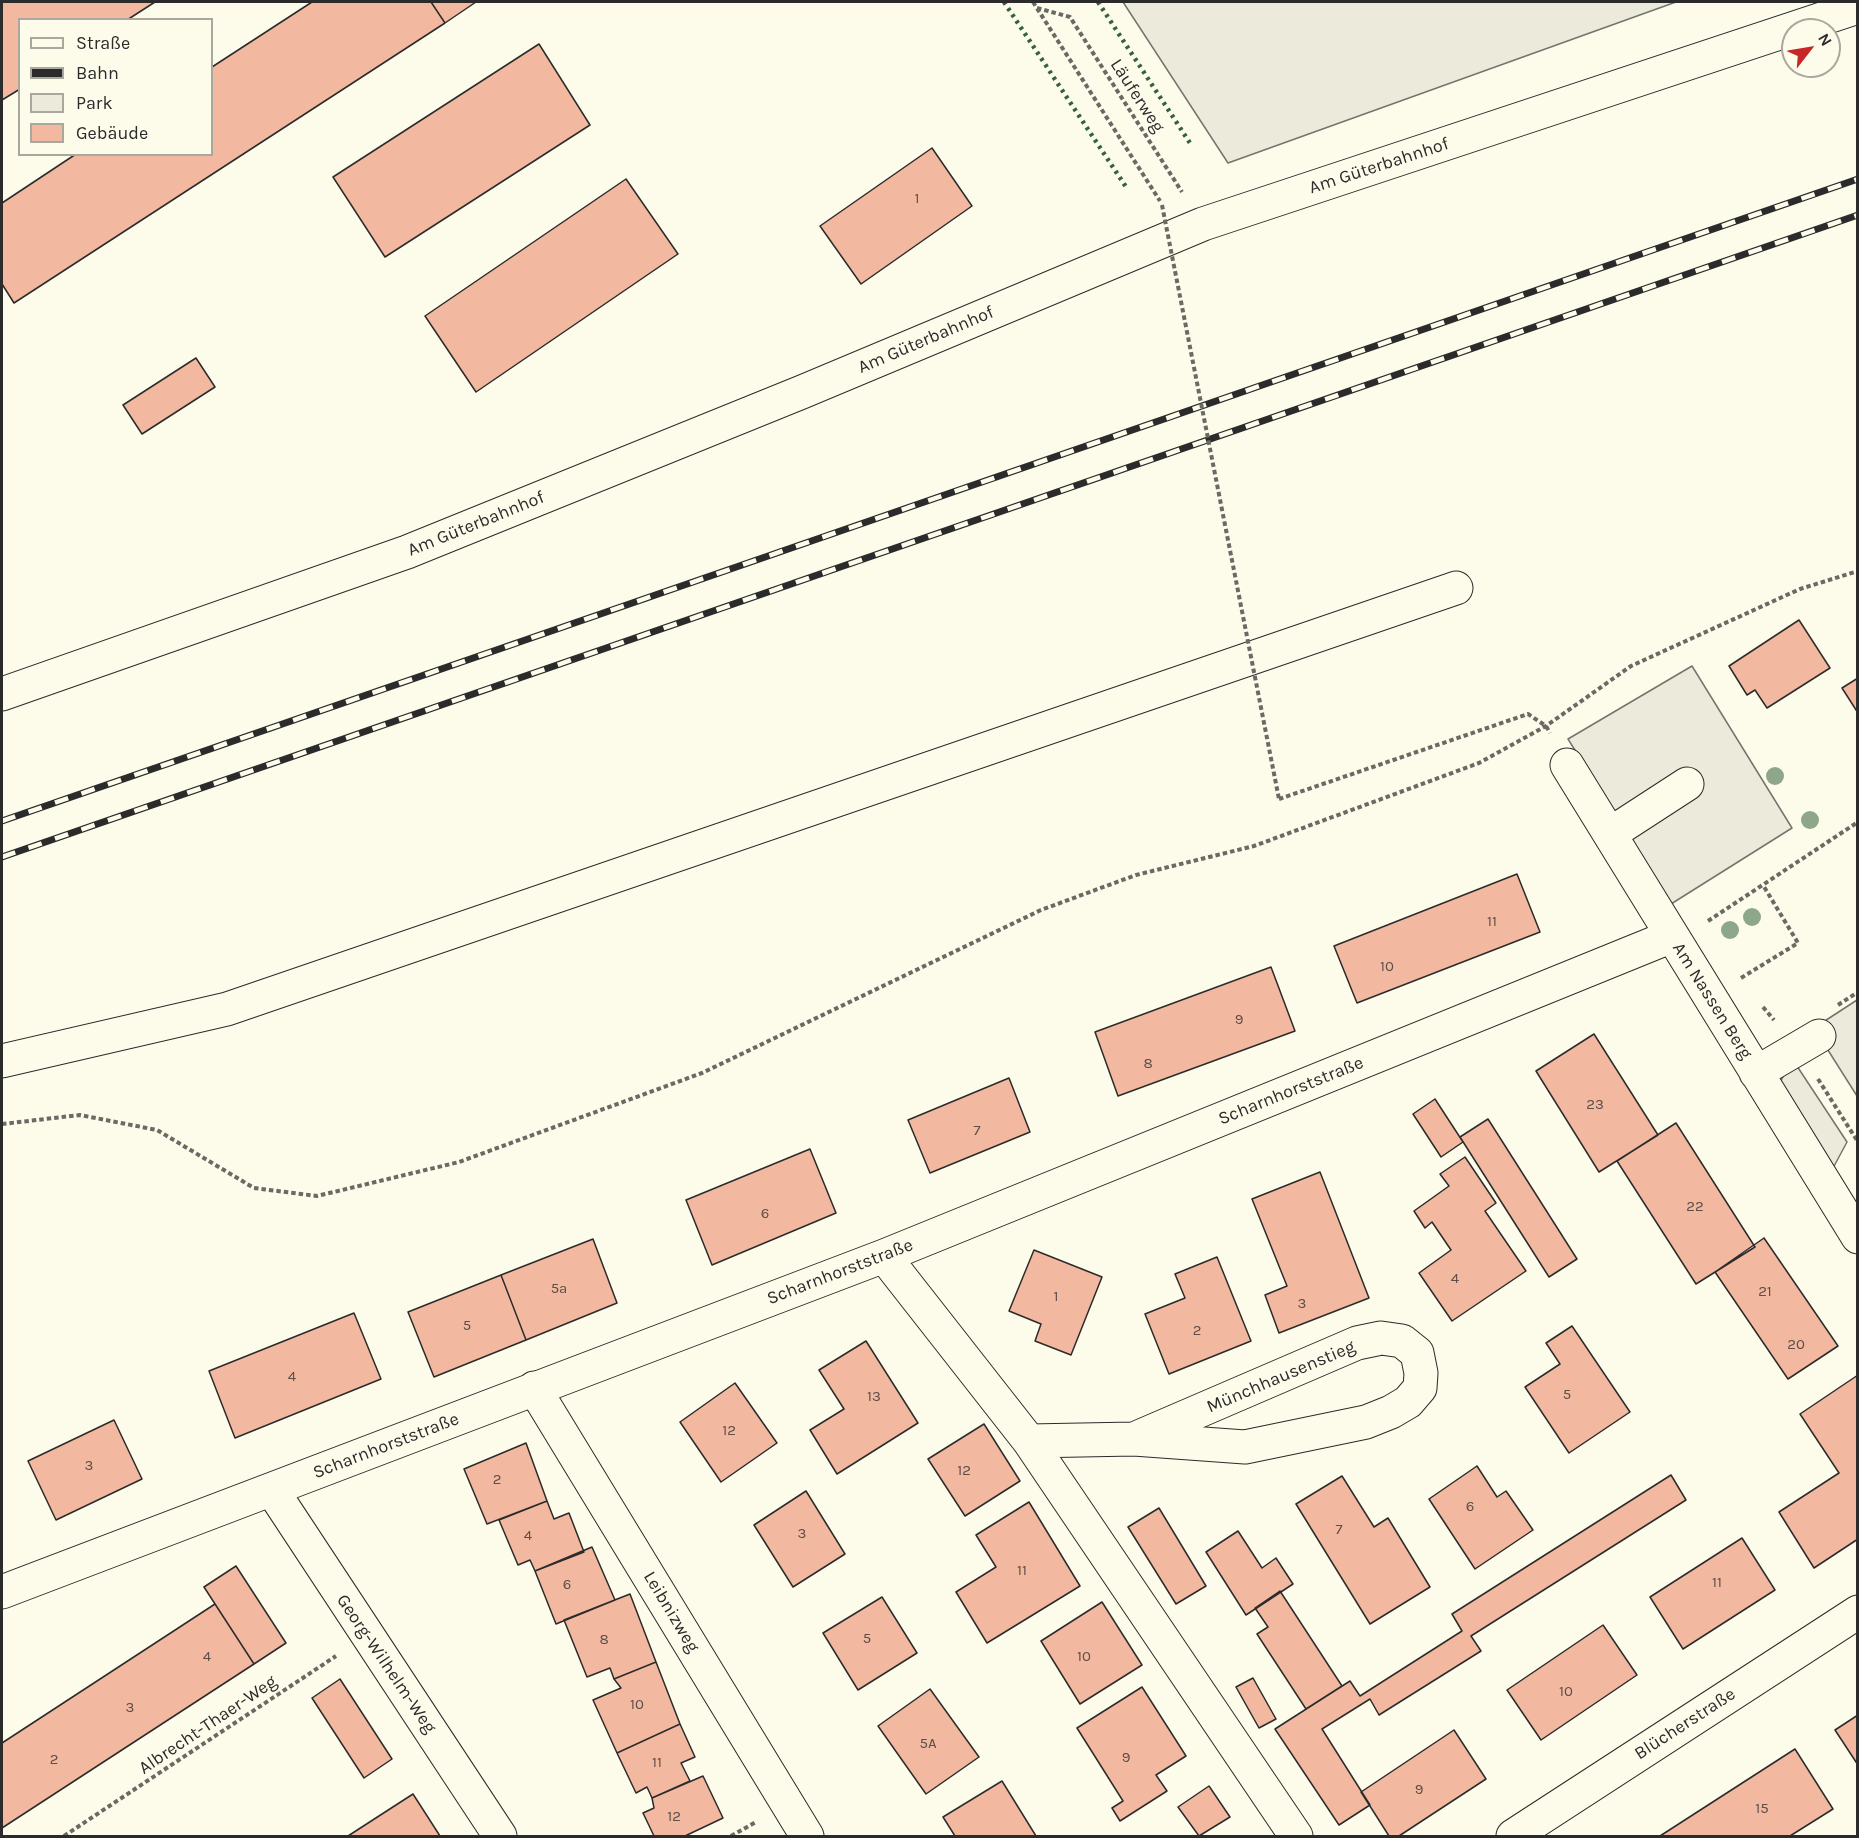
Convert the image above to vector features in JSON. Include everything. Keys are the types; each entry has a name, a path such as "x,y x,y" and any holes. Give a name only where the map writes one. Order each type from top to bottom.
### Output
{"street":[{"name":"Am Güterbahnhof","path":"2,693 407,552 802,392 1203,224 1857,7"},
{"path":"2,1061 227,1010 1456,588"},
{"name":"Am Nassen Berg","path":"1567,765 1857,1237"},
{"path":"1610,834 1687,784"},
{"name":"Scharnhorststraße","path":"2,1592 884,1256 1672,936"},
{"path":"1756,1073 1815,1032"},
{"path":"884,1256 1029,1441 1296,1836"},
{"name":"Münchhausenstieg","path":"1029,1441 1134,1439 1245,1447 1366,1422 1408,1402 1420,1388 1421,1373 1418,1353 1402,1341 1381,1338 1357,1343 1134,1439"},
{"name":"Leibnizweg","path":"534,1388 807,1836"},
{"name":"Georg-Wilhelm-Weg","path":"272,1491 501,1836"},
{"name":"Blücherstraße","path":"1513,1836 1857,1612"}],"path":[{"path":"1033,2 1162,205 1279,799 1528,714 1546,726"},
{"name":"Läuferweg","path":"1037,8 1070,17 1203,224"},
{"path":"2,1124 80,1115 157,1130 254,1188 317,1196 459,1162 702,1073 766,1045 1041,910 1136,875 1265,842 1479,763 1546,726 1631,666 1800,589 1857,571"},
{"path":"1672,936 1693,931 1857,822"},
{"path":"1741,978 1798,943 1763,885"},
{"path":"1733,973 1747,986"},
{"path":"1815,1032 1857,992"},
{"path":"1760,1003 1815,1032 1857,1142"},
{"name":"Albrecht-Thaer-Weg","path":"64,1836 367,1636"}],"green space":[{"path":"1123,2 1676,2 1228,163"}],"shaded area":[{"path":"1692,666 1792,828 1671,904 1568,739"},
{"path":"1857,1000 1857,1096 1814,1028"},
{"path":"1793,1060 1847,1142 1825,1183 1771,1097"}],"building":[{"path":"2,2 155,2 130,18 18,18 18,90 2,100"},
{"path":"312,2 431,2 445,23 14,303 2,284 2,203 73,156 213,156 213,66"},
{"path":"431,2 476,2 445,23"},
{"path":"539,44 590,125 385,257 333,177"},
{"path":"932,148 972,206 861,284 820,226"},
{"path":"626,179 678,254 476,392 425,316"},
{"path":"196,358 215,387 142,434 123,405"},
{"path":"1799,620 1830,668 1767,708 1755,690 1747,695 1729,666"},
{"path":"1858,678 1858,713 1842,688"},
{"path":"1517,874 1540,932 1357,1003 1334,946"},
{"path":"1271,967 1295,1031 1118,1096 1095,1032"},
{"path":"1594,1034 1658,1135 1599,1172 1536,1071"},
{"path":"1009,1078 1030,1132 930,1173 908,1120"},
{"path":"1435,1099 1463,1142 1441,1157 1413,1114"},
{"path":"1488,1119 1577,1259 1549,1277 1460,1137"},
{"path":"1676,1123 1755,1247 1696,1284 1617,1161"},
{"path":"810,1149 836,1213 712,1265 686,1200"},
{"path":"1465,1157 1496,1203 1485,1211 1526,1271 1452,1321 1419,1273 1451,1250 1432,1222 1425,1228 1414,1211 1449,1186 1440,1174"},
{"path":"1320,1172 1369,1298 1279,1333 1265,1295 1287,1286 1252,1199"},
{"path":"1764,1238 1838,1346 1788,1379 1715,1272"},
{"path":"593,1239 617,1303 526,1340 501,1275"},
{"path":"1034,1250 1102,1277 1071,1355 1035,1341 1041,1324 1009,1311"},
{"path":"1217,1257 1251,1341 1169,1374 1145,1314 1185,1298 1175,1274"},
{"path":"501,1275 526,1340 434,1377 408,1312"},
{"path":"354,1313 381,1379 235,1438 209,1371"},
{"path":"1572,1326 1630,1412 1569,1453 1525,1387 1560,1364 1546,1343"},
{"path":"866,1341 918,1423 837,1474 810,1430 844,1409 819,1370"},
{"path":"1858,1375 1858,1539 1814,1568 1779,1512 1839,1473 1800,1414"},
{"path":"735,1383 777,1443 721,1482 680,1422"},
{"path":"114,1420 142,1479 56,1520 28,1461"},
{"path":"984,1424 1020,1481 965,1516 928,1459"},
{"path":"526,1443 547,1501 487,1524 464,1469"},
{"path":"1477,1466 1497,1497 1506,1491 1533,1530 1475,1569 1429,1499"},
{"path":"1671,1475 1686,1500 1471,1636 1481,1651 1379,1715 1370,1699 1322,1729 1370,1805 1339,1825 1275,1729 1350,1681 1360,1696 1462,1631 1452,1614"},
{"path":"1342,1476 1374,1527 1388,1518 1430,1587 1370,1624 1296,1504"},
{"path":"806,1491 845,1554 793,1587 754,1525"},
{"path":"547,1501 554,1519 569,1513 584,1552 535,1571 530,1560 518,1565 499,1520"},
{"path":"1029,1502 1080,1586 987,1643 956,1592 996,1567 976,1535"},
{"path":"1159,1508 1206,1586 1176,1604 1128,1527"},
{"path":"1238,1531 1262,1568 1276,1558 1293,1584 1246,1615 1206,1552"},
{"path":"1742,1538 1775,1590 1683,1649 1650,1597"},
{"path":"592,1547 615,1600 556,1624 535,1571"},
{"path":"236,1566 286,1643 254,1664 204,1587"},
{"path":"1280,1591 1342,1686 1306,1709 1257,1634 1268,1627 1255,1608"},
{"path":"630,1594 656,1662 614,1679 610,1668 587,1677 564,1620"},
{"path":"882,1597 917,1653 858,1690 823,1633"},
{"path":"1102,1602 1142,1665 1080,1704 1041,1641"},
{"path":"215,1604 254,1664 2,1828 2,1743"},
{"path":"1603,1625 1637,1675 1541,1740 1507,1690"},
{"path":"656,1662 680,1724 617,1753 593,1700 621,1688 614,1679"},
{"path":"1253,1678 1276,1719 1259,1728 1236,1687"},
{"path":"340,1679 392,1759 364,1778 312,1698"},
{"path":"1142,1687 1186,1756 1156,1775 1167,1791 1120,1821 1112,1808 1123,1801 1077,1728"},
{"path":"930,1689 979,1757 926,1794 878,1726"},
{"path":"1858,1715 1858,1765 1835,1730"},
{"path":"680,1724 695,1757 681,1763 690,1781 652,1798 647,1787 636,1793 617,1753"},
{"path":"1454,1730 1486,1779 1399,1836 1389,1836 1361,1792"},
{"path":"1795,1749 1833,1809 1790,1836 1660,1836"},
{"path":"703,1776 723,1818 685,1836 654,1836 643,1813 654,1808 652,1798"},
{"path":"1002,1781 1036,1836 955,1836 943,1817"},
{"path":"1209,1786 1230,1817 1199,1836 1178,1807"},
{"path":"413,1794 440,1836 348,1836"}],"railway":[{"path":"2,821 1858,179"},
{"path":"2,857 1858,215"}],"hedge":[{"path":"1004,2 1126,187"},
{"path":"1098,2 1190,143"}]}
